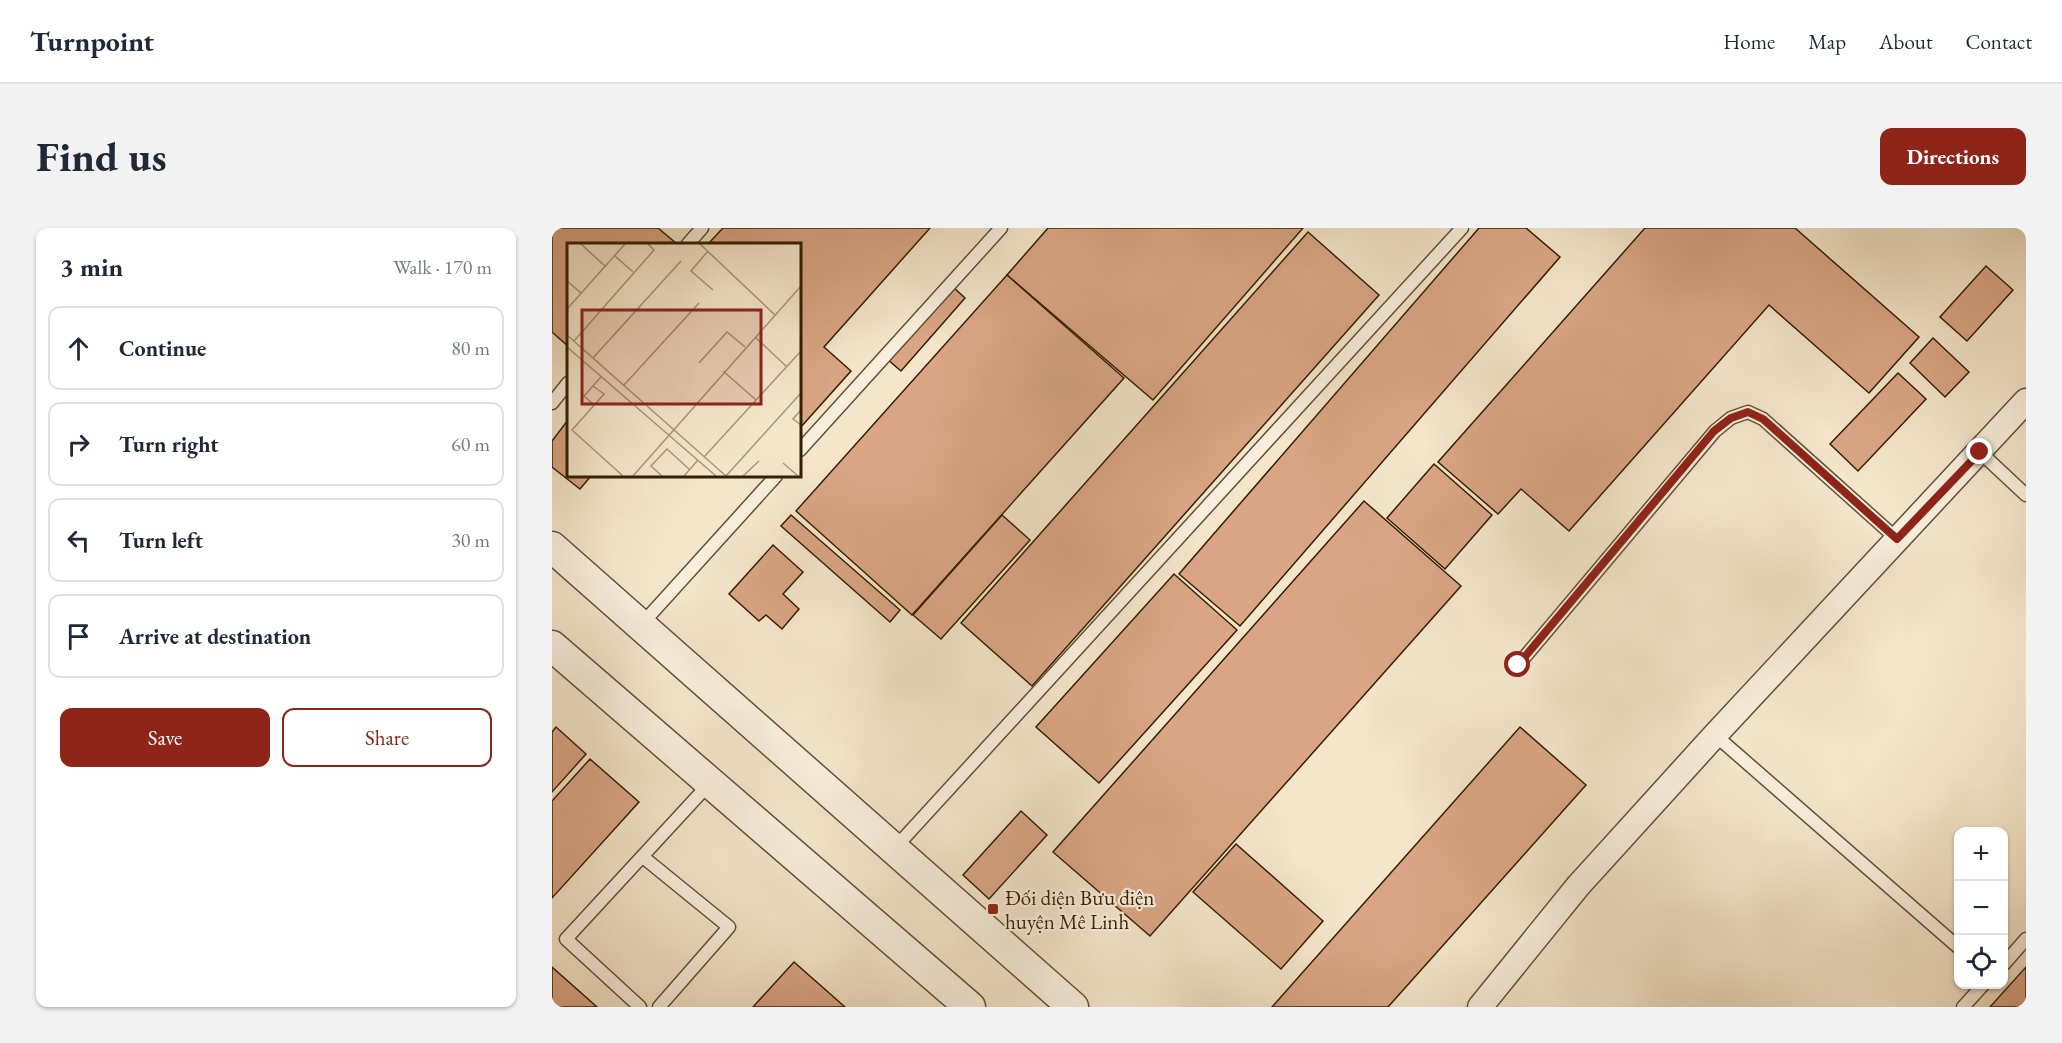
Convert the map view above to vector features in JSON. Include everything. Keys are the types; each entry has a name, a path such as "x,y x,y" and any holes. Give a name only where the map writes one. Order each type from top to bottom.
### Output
{"street":[{"path":"1480,1007 1578,886 1714,735 2026,401"},
{"path":"552,547 1073,1007"},
{"path":"552,646 709,784 970,1007"}],"lane":[{"path":"689,243 702,228"},
{"path":"801,449 1001,228"},
{"path":"894,849 1462,228"},
{"path":"552,403 567,384"},
{"path":"1518,665 1714,431 1731,418 1748,412 1763,419 1897,539"},
{"path":"1980,452 2026,495"},
{"path":"641,625 775,477"},
{"path":"1714,735 1954,943"},
{"path":"640,1007 566,939 709,784"},
{"path":"643,857 729,927 659,1007"},
{"path":"2008,959 2026,939"},
{"path":"1963,1007 1979,989"}],"building":[{"path":"552,228 658,228 676,243 567,243 567,345 552,332"},
{"path":"723,228 930,228 824,347 851,371 801,427 801,243 709,243"},
{"path":"1048,228 1303,228 1153,400 1007,275"},
{"path":"1479,228 1526,228 1560,257 1240,626 1179,574"},
{"path":"1645,228 1795,228 1919,337 1869,393 1769,305 1569,531 1521,489 1498,514 1438,462"},
{"path":"1308,232 1379,295 1032,686 961,623"},
{"path":"1986,266 2013,290 1967,341 1940,317"},
{"path":"1007,275 1124,378 912,615 796,511"},
{"path":"952,286 965,298 901,371 887,359"},
{"path":"1933,338 1969,372 1945,397 1910,363"},
{"path":"1898,373 1926,399 1858,471 1830,444"},
{"path":"567,421 567,477 590,477 580,489 552,467 552,441"},
{"path":"1434,464 1492,515 1445,569 1387,518"},
{"path":"1364,501 1461,586 1150,936 1053,852"},
{"path":"791,515 900,610 890,622 781,526"},
{"path":"1002,515 1030,540 941,639 913,615"},
{"path":"773,545 803,572 783,594 799,609 782,629 766,615 759,621 729,594"},
{"path":"1174,574 1237,630 1099,783 1036,727"},
{"path":"556,727 586,754 552,792 552,732"},
{"path":"1520,727 1586,785 1388,1007 1272,1007"},
{"path":"590,759 639,802 552,898 552,801"},
{"path":"1021,811 1047,835 989,899 963,875"},
{"path":"1236,844 1323,921 1281,969 1193,892"},
{"path":"794,962 845,1007 753,1007"},
{"path":"552,967 597,1007 552,1007"},
{"path":"2026,967 2026,1007 1990,1007 2008,989"}],"place":[{"name":"Đối diện Bưu điện huyện Mê Linh","path":"993,909"}],"route":[{"path":"1518,665 1714,431 1731,418 1748,412 1763,419 1897,539 1980,452"}]}
